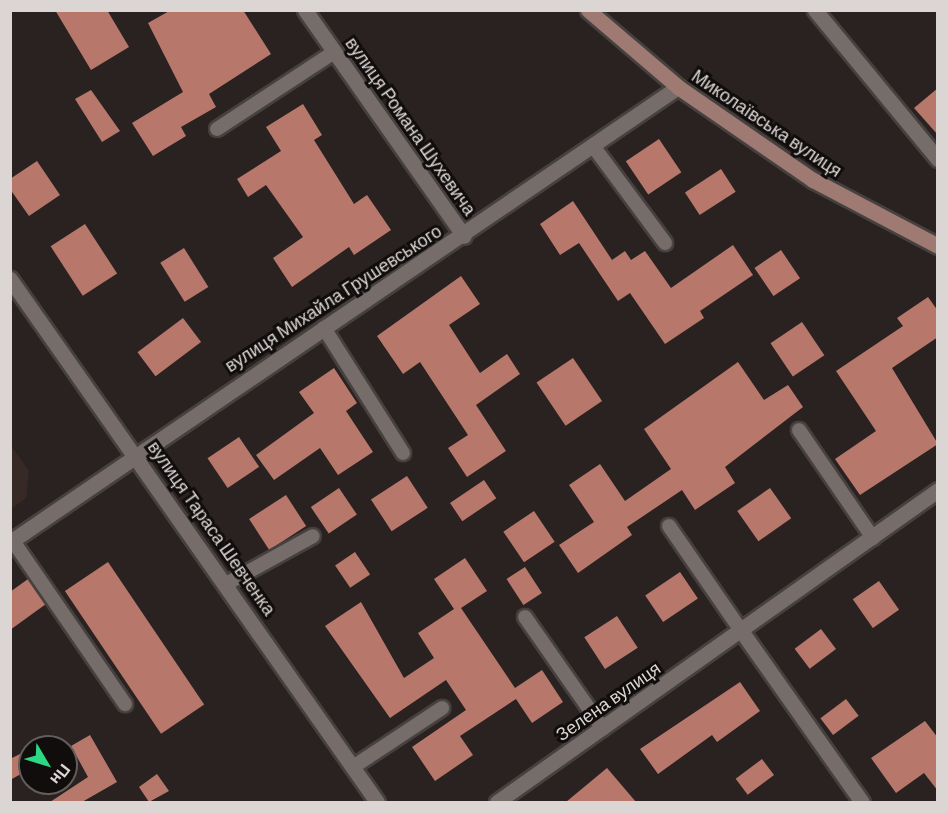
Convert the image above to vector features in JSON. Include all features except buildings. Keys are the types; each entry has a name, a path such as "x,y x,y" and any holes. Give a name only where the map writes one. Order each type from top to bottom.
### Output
{"main road":[{"name":"Миколаївська вулиця","path":"588,10 678,87 813,180 938,246"}],"street":[{"name":"вулиця Романа Шухевича","path":"305,10 464,236"},
{"path":"815,10 938,159"},
{"name":"вулиця Михайла Грушевського","path":"12,542 135,453 464,236 678,87"},
{"name":"вулиця Тараса Шевченка","path":"10,279 135,453 377,802"},
{"name":"Зелена вулиця","path":"497,802 742,632 938,490"},
{"path":"742,632 862,802"}],"lane":[{"path":"217,129 334,52"},
{"path":"593,146 665,243"},
{"path":"324,328 403,453"},
{"path":"799,430 873,538"},
{"path":"669,526 742,632"},
{"path":"226,584 313,536"},
{"path":"12,542 125,704"},
{"path":"525,617 603,729"},
{"path":"353,767 442,708"}],"shaded area":[{"path":"10,444 29,471 26,498 11,509"}]}
